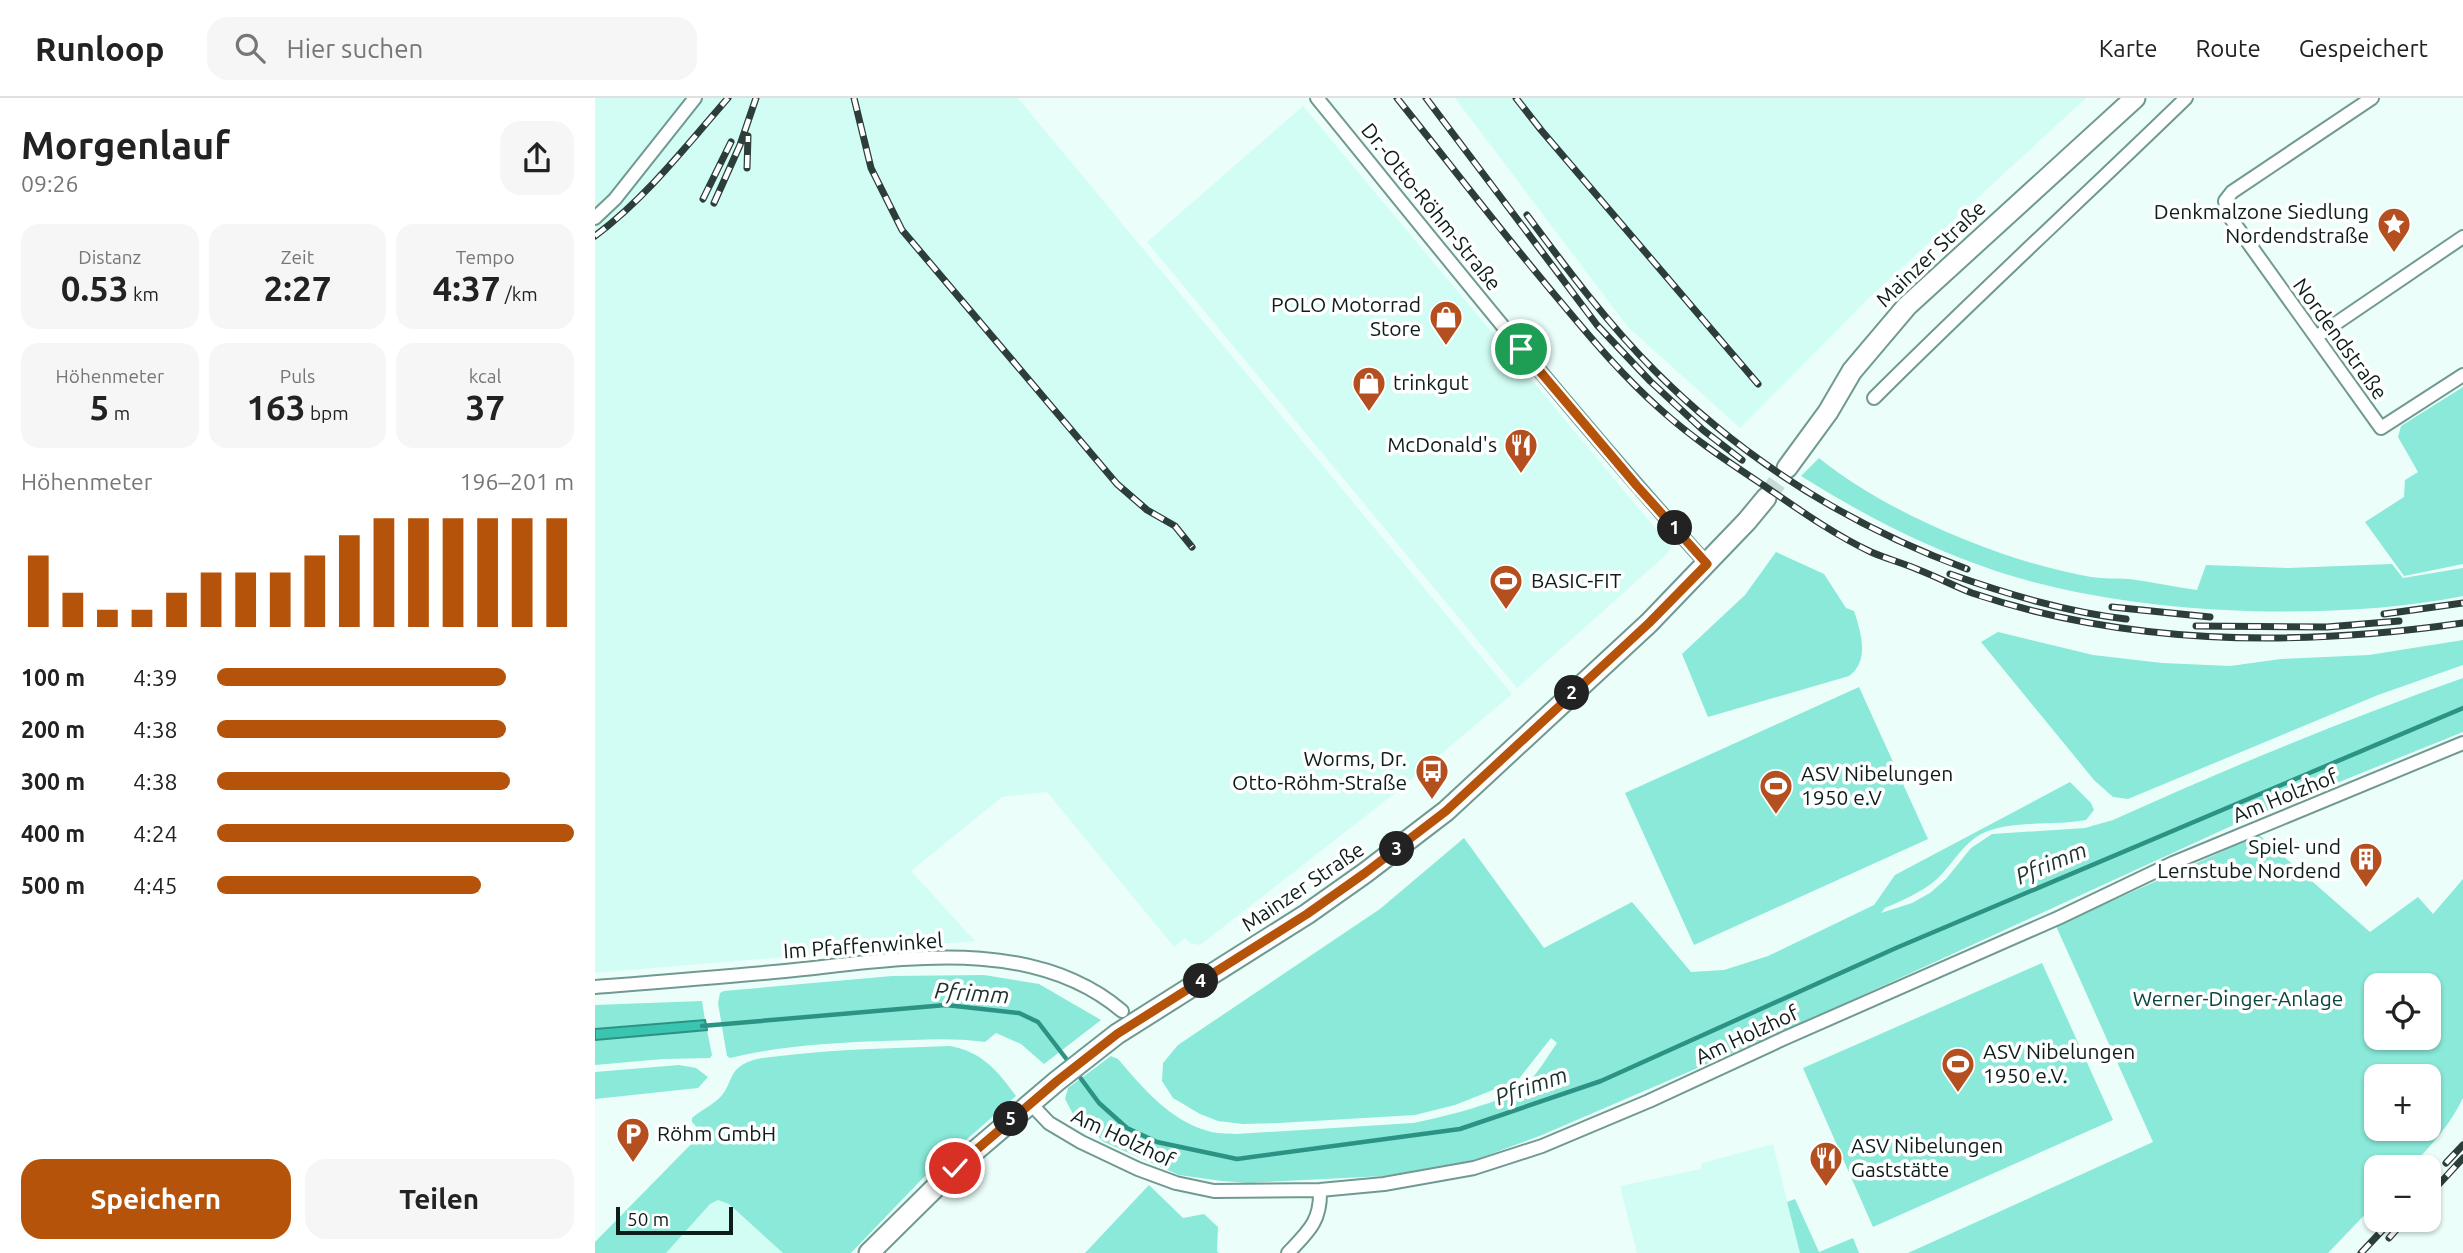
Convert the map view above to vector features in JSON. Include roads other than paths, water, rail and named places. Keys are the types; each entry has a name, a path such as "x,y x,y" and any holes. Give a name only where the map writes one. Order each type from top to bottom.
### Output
{"main road":[{"name":"Mainzer Straße","path":"1787,468 1828,412 1852,371 1907,306 2135,98"},
{"name":"Mainzer Straße","path":"869,1253 936,1185 1030,1103 1117,1034 1128,1018 1307,914 1446,811 1649,623 1766,498"}],"street":[{"path":"595,218 615,199 695,98"},
{"name":"Dr.-Otto-Röhm-Straße","path":"1317,98 1521,349 1707,564"},
{"path":"1874,398 1963,309 2098,185 2186,98"},
{"name":"Nordendstraße","path":"2372,98 2232,192 2225,201 2230,219 2381,428 2463,375"},
{"path":"2316,337 2463,237"},
{"name":"Am Holzhof","path":"1030,1103 1049,1123 1081,1142 1138,1169 1176,1183 1215,1191 1320,1190 1384,1184 1475,1168 1542,1146 1649,1101 2057,918 2173,863 2463,743"},
{"name":"Im Pfaffenwinkel","path":"595,987 893,960 987,959 1045,969 1091,988 1128,1018"},
{"path":"1288,1253 1313,1227 1321,1208 1320,1190"}],"waterway":[{"name":"Pfrimm","path":"1076,1072 1099,1103 1127,1128 1157,1142 1237,1159 1460,1129 1601,1081 1896,948 2463,708"},
{"name":"Pfrimm","path":"702,1026 946,1005 1019,1013 1038,1022 1071,1065"}],"tunnel":[{"path":"1766,498 1787,468"}],"railway":[{"path":"595,236 649,188 728,98"},
{"path":"714,203 740,145 756,98"},
{"path":"854,98 871,168 902,230 1117,484 1147,510 1175,526 1192,547"},
{"path":"1397,98 1543,281 1622,373 1647,397 1723,458 1816,521 1871,552 1972,593 2032,610 2092,623 2154,632 2277,638 2339,636 2463,623"},
{"path":"1426,98 1597,325 1650,381 1703,430 1742,460"},
{"path":"1516,98 1758,384"},
{"path":"747,168 748,136"},
{"path":"703,199 731,142"},
{"path":"1527,215 1588,296 1638,353 1689,403 1725,433 1762,461 1840,511 1924,552 1967,569"},
{"path":"1950,574 2037,601 2126,619"},
{"path":"2384,614 2463,603"},
{"path":"2112,607 2210,617"},
{"path":"2196,626 2327,627 2399,621"},
{"path":"2446,1163 2463,1145"},
{"path":"2441,1182 2463,1158"},
{"path":"2361,1253 2381,1232"},
{"path":"2389,1238 2394,1232"}],"place":[{"name":"Denkmalzone Siedlung Nordendstraße","path":"2394,254"},
{"name":"POLO Motorrad Store","path":"1446,347"},
{"name":"trinkgut","path":"1369,413"},
{"name":"McDonald's","path":"1521,475"},
{"name":"BASIC-FIT","path":"1506,611"},
{"name":"Worms, Dr. Otto-Röhm-Straße","path":"1432,801"},
{"name":"ASV Nibelungen 1950 e.V","path":"1776,816"},
{"name":"Spiel- und Lernstube Nordend","path":"2366,889"},
{"name":"ASV Nibelungen 1950 e.V.","path":"1958,1094"},
{"name":"Röhm GmbH","path":"633,1164"},
{"name":"ASV Nibelungen Gaststätte","path":"1826,1188"}],"park label":[{"name":"Werner-Dinger-Anlage","path":"2238,999"}]}
